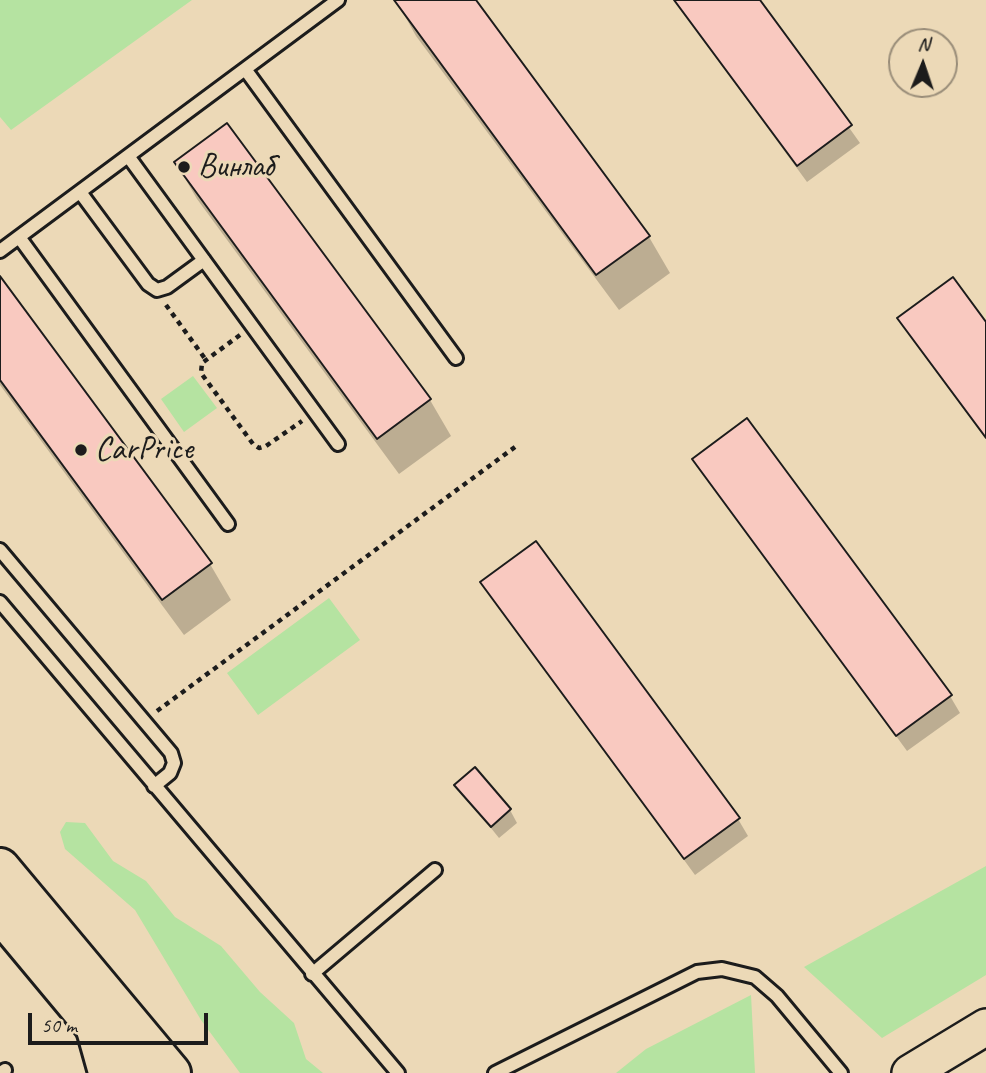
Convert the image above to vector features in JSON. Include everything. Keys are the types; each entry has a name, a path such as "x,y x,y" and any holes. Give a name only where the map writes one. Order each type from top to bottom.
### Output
{"highway":[{"path":"0,868 171,1073"},
{"path":"0,912 134,1073"}],"street":[{"path":"83,1012 101,1073"},
{"path":"910,1073 986,1027"}],"lane":[{"path":"0,251 338,0"},
{"path":"245,69 456,358"},
{"path":"128,156 338,444"},
{"path":"80,192 148,284 157,289 167,287 204,260"},
{"path":"19,237 228,524"},
{"path":"0,550 171,753 174,764 170,773 154,786"},
{"path":"0,602 398,1073"},
{"path":"312,974 435,870"},
{"path":"495,1073 697,972 722,969 755,977 777,996 841,1073"}],"path":[{"path":"157,289 206,360"},
{"path":"252,327 206,360 199,368 201,373 253,444 259,448 266,446 314,412"},
{"path":"144,721 515,447"}],"green space":[{"path":"0,0 192,0 11,130 0,117"},
{"path":"193,376 217,408 184,432 161,399"},
{"path":"329,598 360,640 258,715 227,673"},
{"path":"66,822 85,823 113,861 146,881 175,917 221,946 260,992 294,1023 306,1059 323,1073 240,1073 201,1020 135,910 65,849 60,832"},
{"path":"986,866 986,975 882,1038 804,967"},
{"path":"751,995 755,1073 616,1073 646,1049"}],"building":[{"path":"394,0 476,0 650,236 596,275"},
{"path":"674,0 760,0 852,125 797,166"},
{"path":"227,123 431,399 377,439 174,162"},
{"path":"0,276 212,563 162,600 0,380"},
{"path":"953,277 986,322 986,438 897,318"},
{"path":"747,418 952,695 896,736 692,459"},
{"path":"536,541 740,818 684,859 480,582"},
{"path":"475,767 511,809 491,827 454,785"}],"place":[{"name":"Винлаб","path":"184,167"},
{"name":"CarPrice","path":"81,450"}]}
